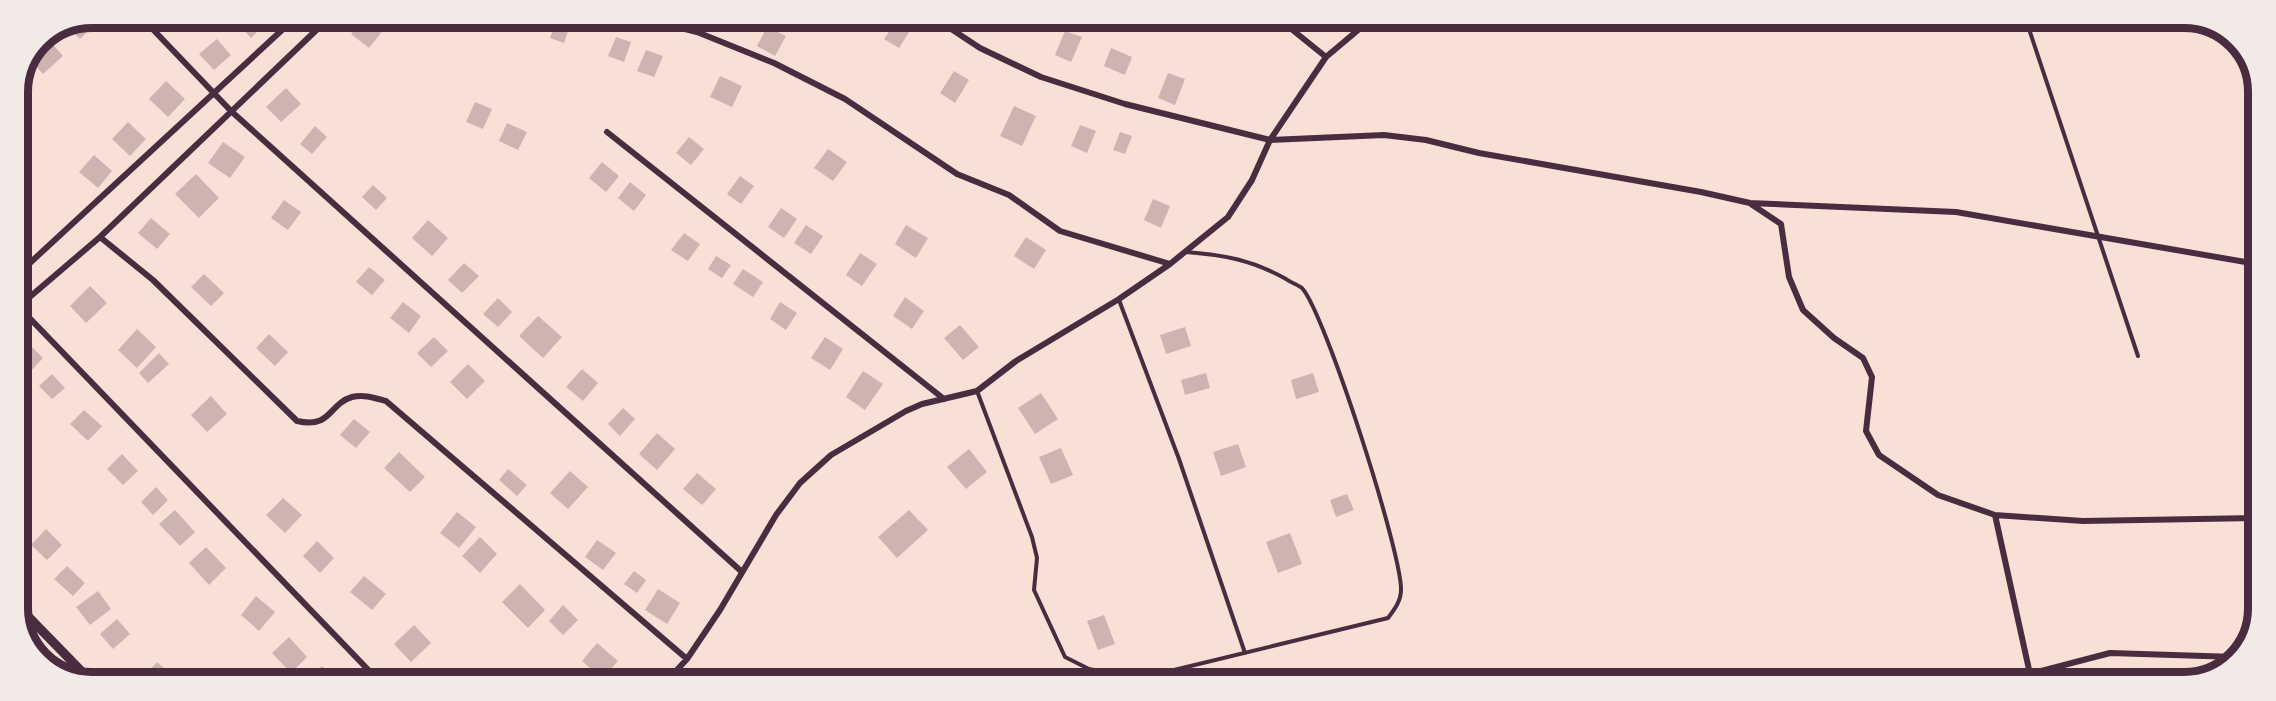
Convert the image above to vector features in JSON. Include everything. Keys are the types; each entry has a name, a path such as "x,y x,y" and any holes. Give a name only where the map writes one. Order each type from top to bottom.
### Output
{"street":[{"path":"151,28 231,111 742,572"},
{"path":"28,265 284,28"},
{"path":"28,297 100,237 318,28"},
{"path":"681,28 697,32 774,63 846,99 957,174 1010,195 1060,231 1170,264"},
{"path":"950,28 980,48 1041,77 1125,104 1269,140 1384,135 1426,140 1479,153 1701,192 1750,203 1956,212 2247,262"},
{"path":"1289,28 1326,57"},
{"path":"675,672 687,659 720,610 776,515 800,483 831,455 906,411 977,392 1016,361 1119,299 1186,252 1228,217 1252,180 1269,140 1326,57 1360,28"},
{"path":"607,132 944,399"},
{"path":"1750,203 1781,224 1789,278 1803,310 1834,338 1863,358 1872,377 1866,431 1879,455 1938,495 1995,515 2083,521 2248,518"},
{"path":"100,237 153,280 297,421 312,424 324,419 350,398 366,396 386,401 687,659"},
{"path":"28,317 370,672"},
{"path":"1995,515 2030,672"},
{"path":"30,618 82,671"},
{"path":"2038,672 2110,653 2225,657"}],"lane":[{"path":"2029,28 2138,356"},
{"path":"1144,672 1174,670 1388,618 1396,608 1402,591 1386,515 1323,329 1302,288 1260,264 1223,255 1186,252"},
{"path":"1119,299 1179,459 1245,653"},
{"path":"977,392 1032,537 1037,558 1034,590 1065,657 1089,669 1104,672"}],"building":[{"path":"91,28 80,39 72,32"},
{"path":"242,28 261,28 251,38"},
{"path":"356,28 375,28 381,33 369,48 351,34"},
{"path":"554,28 569,28 564,43 550,38"},
{"path":"766,28 786,36 775,56 757,46"},
{"path":"892,28 903,28 909,32 899,48 884,39"},
{"path":"1065,31 1082,37 1071,62 1055,55"},
{"path":"616,37 631,42 624,62 608,56"},
{"path":"217,39 231,55 214,70 199,54"},
{"path":"52,43 63,56 43,74 35,65"},
{"path":"1111,48 1132,57 1125,75 1104,66"},
{"path":"646,50 663,56 654,77 637,71"},
{"path":"954,71 969,80 955,103 940,93"},
{"path":"1168,73 1185,79 1175,105 1158,98"},
{"path":"720,76 742,86 732,107 710,97"},
{"path":"166,81 185,99 168,117 149,99"},
{"path":"286,88 301,104 281,122 266,107"},
{"path":"475,102 492,109 483,129 466,122"},
{"path":"1014,106 1036,116 1022,146 1000,136"},
{"path":"128,122 146,139 130,156 112,139"},
{"path":"507,123 527,132 518,150 499,141"},
{"path":"1080,125 1096,131 1087,153 1071,146"},
{"path":"315,126 327,137 312,154 300,144"},
{"path":"1120,132 1132,136 1125,154 1113,150"},
{"path":"689,137 704,149 691,165 676,153"},
{"path":"223,142 245,157 230,178 208,163"},
{"path":"828,149 847,162 833,181 814,168"},
{"path":"94,155 112,171 98,188 79,172"},
{"path":"602,162 619,176 606,192 589,178"},
{"path":"196,174 219,198 199,218 175,194"},
{"path":"740,176 754,186 741,204 727,194"},
{"path":"630,182 646,195 634,211 618,198"},
{"path":"373,185 387,198 376,210 362,197"},
{"path":"1153,199 1170,206 1161,228 1144,220"},
{"path":"284,200 301,212 288,230 271,218"},
{"path":"781,208 797,219 784,238 768,227"},
{"path":"151,218 170,234 157,249 138,233"},
{"path":"428,220 448,238 432,256 412,238"},
{"path":"806,225 823,236 811,254 794,243"},
{"path":"906,225 928,238 916,258 895,244"},
{"path":"684,233 700,244 688,261 671,250"},
{"path":"1026,237 1046,250 1034,269 1014,256"},
{"path":"860,253 877,264 862,286 846,275"},
{"path":"716,256 731,265 722,278 708,269"},
{"path":"464,263 479,276 462,293 448,280"},
{"path":"369,267 385,280 372,295 356,282"},
{"path":"743,269 763,282 753,297 733,284"},
{"path":"204,274 224,293 211,306 191,287"},
{"path":"90,286 107,303 86,323 70,306"},
{"path":"905,297 924,311 912,329 893,316"},
{"path":"498,298 512,312 498,327 483,314"},
{"path":"403,302 421,316 409,333 390,318"},
{"path":"780,302 797,313 786,330 770,319"},
{"path":"538,316 562,337 543,358 519,336"},
{"path":"960,325 979,347 963,360 944,338"},
{"path":"1185,327 1191,346 1166,354 1160,335"},
{"path":"137,329 156,347 137,368 118,350"},
{"path":"269,334 288,352 275,366 256,348"},
{"path":"434,337 448,351 431,367 417,353"},
{"path":"825,337 843,349 830,370 811,358"},
{"path":"28,343 43,358 29,373"},
{"path":"159,353 169,364 148,383 139,373"},
{"path":"468,364 485,381 467,399 450,382"},
{"path":"582,369 598,383 583,401 566,387"},
{"path":"863,371 883,384 865,410 846,397"},
{"path":"1206,373 1210,388 1185,395 1181,380"},
{"path":"1313,373 1319,392 1296,399 1291,380"},
{"path":"52,374 65,388 52,399 39,386"},
{"path":"1041,393 1058,419 1035,434 1018,408"},
{"path":"211,396 227,414 207,432 191,415"},
{"path":"623,408 635,419 620,436 608,424"},
{"path":"84,410 102,426 88,441 70,424"},
{"path":"354,419 370,432 356,448 340,435"},
{"path":"657,433 675,449 657,470 639,454"},
{"path":"1238,444 1246,467 1221,476 1213,452"},
{"path":"1061,448 1073,475 1051,484 1039,457"},
{"path":"969,449 987,472 966,489 947,467"},
{"path":"399,452 425,477 410,492 384,468"},
{"path":"122,454 138,471 123,485 107,469"},
{"path":"508,469 527,485 517,496 499,480"},
{"path":"570,471 588,487 568,509 550,493"},
{"path":"697,473 716,489 702,505 683,489"},
{"path":"156,487 168,500 153,515 141,502"},
{"path":"1347,494 1354,510 1336,517 1330,500"},
{"path":"283,498 302,515 285,533 266,515"},
{"path":"175,510 195,532 180,546 159,524"},
{"path":"909,510 928,530 897,558 878,537"},
{"path":"457,512 476,527 459,548 440,533"},
{"path":"46,529 62,545 47,560 31,545"},
{"path":"1290,533 1302,564 1278,573 1266,542"},
{"path":"480,537 497,554 480,573 462,556"},
{"path":"597,540 616,553 603,570 585,557"},
{"path":"317,541 334,558 320,573 303,556"},
{"path":"206,547 226,568 209,585 189,563"},
{"path":"67,566 85,583 73,596 54,579"},
{"path":"634,571 646,580 637,593 624,584"},
{"path":"364,576 386,594 372,610 350,592"},
{"path":"520,584 545,610 528,628 502,602"},
{"path":"658,589 680,603 667,624 645,610"},
{"path":"98,591 111,609 90,625 76,607"},
{"path":"256,596 275,612 259,631 241,615"},
{"path":"563,605 578,620 563,635 549,621"},
{"path":"1104,615 1115,644 1098,650 1087,621"},
{"path":"117,619 130,634 113,649 100,634"},
{"path":"414,625 431,643 411,662 394,644"},
{"path":"289,637 307,657 290,672 272,653"},
{"path":"597,643 618,661 608,672 594,672 582,661"},
{"path":"157,662 169,672 148,672"},
{"path":"322,666 328,672 316,672"}]}
